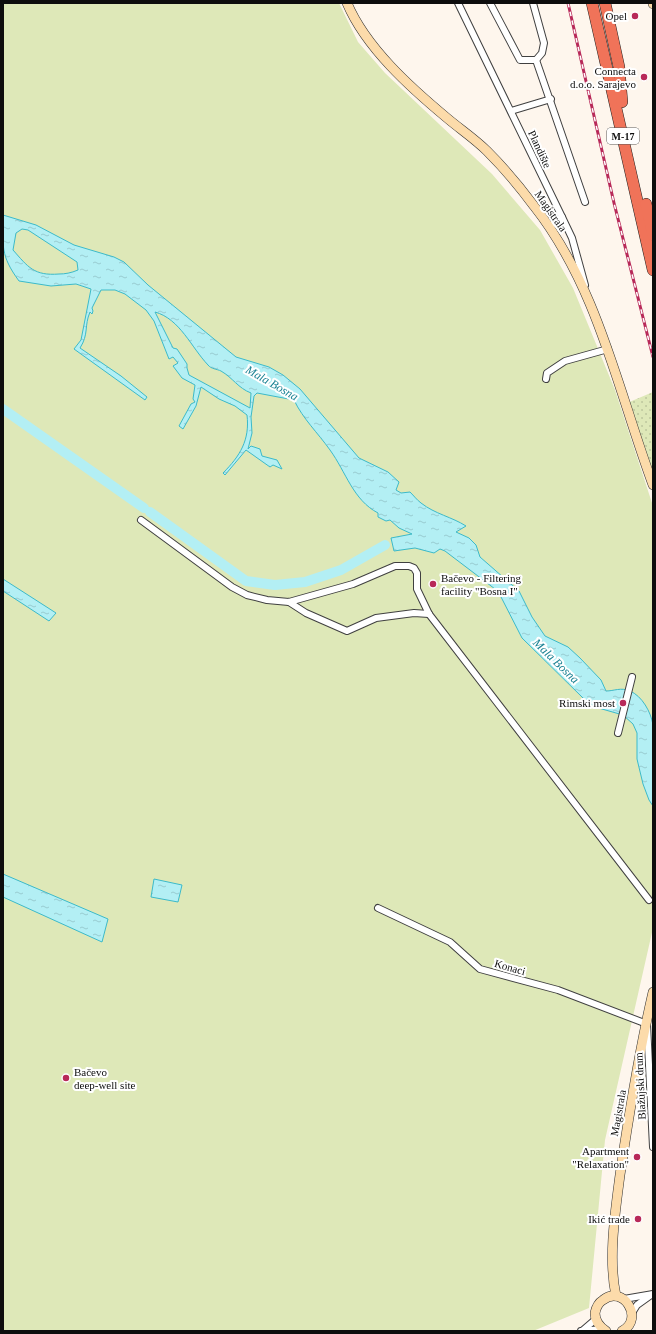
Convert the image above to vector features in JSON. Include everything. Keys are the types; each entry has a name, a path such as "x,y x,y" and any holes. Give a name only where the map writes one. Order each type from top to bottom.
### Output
{"highway":[{"path":"584,3 600,66 618,103"},
{"name":"M-17","path":"592,3 653,235"},
{"name":"M-17","path":"599,3 618,103 653,270"},
{"path":"605,3 618,67 618,103"}],"main road":[{"name":"Magistrala","path":"347,3 370,40 407,83 486,150 511,177 549,227 570,261 608,349 653,485"},
{"name":"Magistrala","path":"616,1295 615,1216 626,1131 653,992"},
{"path":"604,1330 596,1319 595,1313 600,1302 616,1295 631,1307 632,1313 629,1325 622,1331"}],"street":[{"name":"Plandište","path":"458,3 572,238 591,308"},
{"path":"490,3 520,60 536,60 542,53 544,43 533,3"},
{"path":"536,60 551,99 585,202"},
{"path":"511,111 551,99"},
{"path":"549,227 562,216"},
{"path":"546,379 547,373 565,361 608,349"},
{"path":"141,520 232,587 247,596 267,600 289,602 353,584 395,566 409,566 414,568 416,573 417,589 429,614 649,900"},
{"path":"289,602 306,613 347,631 376,618 414,613 429,614"},
{"path":"618,732 632,678"},
{"name":"Konaci","path":"378,908 450,942 480,969 558,990 647,1024"},
{"name":"Blažujski drum","path":"647,1024 651,1052 653,1147"},
{"path":"616,1295 653,1294"},
{"path":"632,1313 637,1305 653,1294"},
{"path":"581,1331 596,1319"},
{"path":"581,1331 604,1330"}],"green space":[{"path":"3,3 339,3 358,42 385,73 492,174 540,230 573,288 615,390 653,506 653,928 605,1140 589,1308 533,1331 3,1331"},
{"path":"653,392 653,475 627,403"}],"water":[{"path":"3,215 36,225 74,245 114,257 124,262 148,285 236,357 269,367 283,375 300,389 359,458 388,472 399,482 396,490 401,493 410,492 426,507 466,526 456,532 469,538 476,545 480,557 519,591 532,617 545,636 568,647 601,680 606,691 621,689 630,691 634,693 645,705 652,720 654,735 653,806 643,784 637,759 637,733 633,724 623,715 595,707 583,698 522,638 500,595 495,589 445,551 440,549 434,553 415,548 394,551 391,538 412,534 399,528 390,520 386,521 378,517 378,513 362,501 336,458 306,420 294,400 257,393 254,396 251,417 252,433 248,449 251,446 260,449 262,456 277,460 282,469 273,465 270,467 246,450 225,475 223,473 239,454 245,440 248,424 247,415 235,406 219,399 201,387 196,406 183,429 179,426 191,404 195,402 193,399 195,385 182,378 173,366 178,363 173,357 169,359 154,321 146,310 125,294 115,290 101,290 92,308 92,314 90,312 85,338 80,348 121,376 147,397 145,400 74,349 81,340 91,289 76,284 51,286 19,281 8,264 4,250","holes":["22,229 28,230 77,262 78,270 66,274 50,274 37,272 32,269 13,250 16,233","155,312 164,316 178,327 209,366 221,371 246,391 251,393 250,408 189,375 187,364 177,349 173,348"]},
{"path":"3,579 56,613 49,621 3,591"},
{"path":"3,874 108,919 102,942 3,897"},
{"path":"154,879 182,885 178,902 151,897"}],"waterway":[{"name":"Mala Bosna","path":"3,409 144,508"},
{"name":"Mala Bosna","path":"150,512 246,581 275,585 305,582 341,570 385,545"}],"railway":[{"path":"568,3 614,203 653,357"}],"place":[{"name":"Opel","path":"635,16"},
{"name":"Connecta d.o.o. Sarajevo","path":"644,77"},
{"name":"Bačevo - Filtering facility \"Bosna I\"","path":"433,584"},
{"name":"Rimski most","path":"623,703"},
{"name":"Bačevo deep-well site","path":"66,1078"},
{"name":"Apartment \"Relaxation\"","path":"637,1157"},
{"name":"Ikić trade","path":"638,1219"}]}
